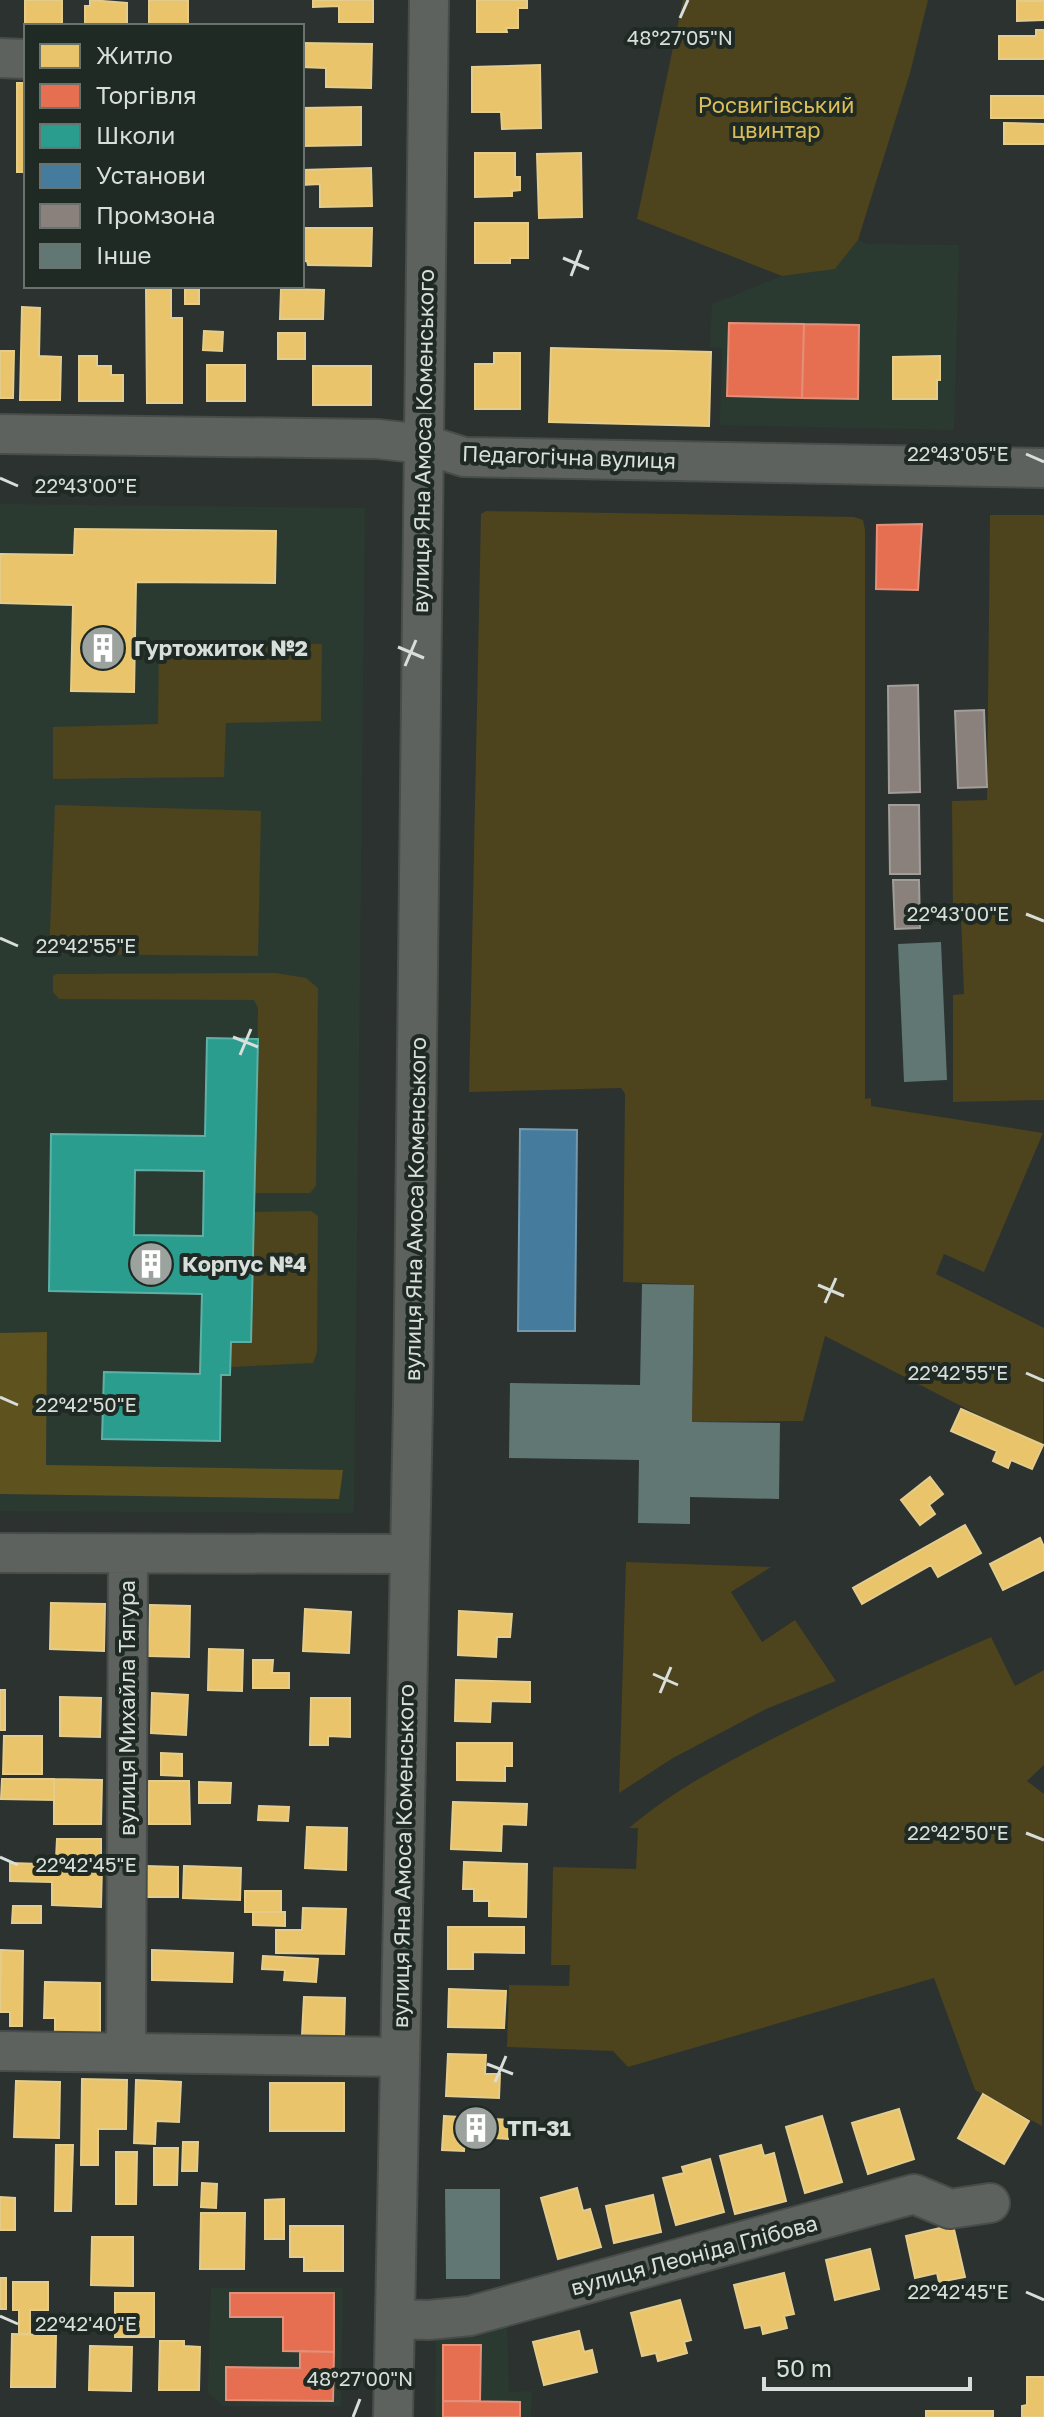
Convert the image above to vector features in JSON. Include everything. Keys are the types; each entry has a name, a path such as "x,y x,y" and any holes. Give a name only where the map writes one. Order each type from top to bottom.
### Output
{"street":[{"name":"вулиця Яна Амоса Коменського","path":"393,2417 409,1554 429,0"},
{"path":"0,58 24,59"},
{"name":"Педагогічна вулиця","path":"0,434 378,439 423,444 464,457 1044,468"},
{"path":"0,1553 409,1554"},
{"name":"вулиця Михайла Тягура","path":"126,2053 128,1555"},
{"path":"0,2051 399,2057"},
{"name":"вулиця Леоніда Глібова","path":"395,2319 470,2316 914,2194 950,2209 990,2203"}],"shaded area":[{"path":"858,240 868,244 959,245 954,430 720,425 722,348 710,347 712,304 782,276 835,269"},
{"path":"0,504 365,508 354,1513 0,1511"},
{"path":"47,1332 46,1465 343,1470 339,1499 0,1494 0,1333"},
{"path":"211,2288 343,2288 341,2406 224,2406 208,2393"},
{"path":"507,2322 509,2392 532,2391 531,2417 435,2417 436,2327"}],"green space":[{"name":"Росвигівський цвинтар","path":"683,0 928,0 910,73 858,240 835,269 782,276 637,219"},
{"path":"486,511 854,517 863,520 865,1099 871,1098 871,1106 1043,1133 984,1272 944,1254 936,1274 1044,1328 1043,1445 825,1336 803,1421 692,1422 694,1285 623,1282 625,1094 621,1088 469,1092 481,514"},
{"path":"990,515 1044,515 1044,1100 953,1102 953,995 964,994 961,918 953,918 952,801 987,800"},
{"path":"159,644 322,644 321,721 226,723 224,777 53,779 53,727 158,724"},
{"path":"55,805 261,811 258,956 49,954"},
{"path":"276,973 306,978 318,988 316,1186 310,1193 255,1193 258,1008 254,1000 59,999 53,992 53,976 56,974"},
{"path":"311,1211 318,1216 317,1352 313,1363 230,1367 231,1342 251,1342 254,1212"},
{"path":"626,1562 771,1567 731,1592 762,1642 795,1620 836,1681 766,1709 673,1758 619,1793"},
{"path":"991,1637 1015,1686 1044,1670 1044,1765 1027,1781 1044,1794 1042,2126 975,2090 934,1978 628,2067 613,2051 507,2047 509,1985 569,1986 570,1965 551,1965 553,1867 636,1869 638,1828 629,1828 683,1789 806,1722"}],"building: Житло":[{"path":"25,0 62,0 62,24 25,24"},
{"path":"90,0 127,3 127,24 85,24 85,6 90,6"},
{"path":"149,0 188,0 188,24 149,24"},
{"path":"313,0 373,0 373,22 339,22 339,6 313,7"},
{"path":"477,0 527,0 527,8 518,8 518,28 506,28 507,32 477,32"},
{"path":"1017,1 1044,1 1044,20 1017,21"},
{"path":"1036,30 1044,30 1044,59 999,59 999,36 1036,36"},
{"path":"304,43 372,44 371,88 326,87 326,68 304,67"},
{"path":"540,65 541,128 502,129 501,112 472,112 472,67"},
{"path":"17,83 24,83 24,172 17,172"},
{"path":"991,96 1044,96 1044,118 991,118"},
{"path":"361,107 361,145 304,146 304,108"},
{"path":"1004,123 1044,124 1044,144 1004,144"},
{"path":"475,153 515,153 515,177 520,177 520,190 512,191 512,196 475,197"},
{"path":"581,153 582,217 539,218 537,154"},
{"path":"371,168 372,206 320,207 320,184 304,185 304,170"},
{"path":"475,223 528,223 528,258 510,258 510,263 475,263"},
{"path":"304,228 372,228 371,266 308,265 304,261"},
{"path":"146,288 171,288 171,318 182,318 182,403 147,403"},
{"path":"185,288 199,288 199,304 185,304"},
{"path":"281,289 324,290 323,319 280,319"},
{"path":"22,307 40,308 39,356 61,357 60,400 20,400"},
{"path":"204,331 223,332 222,351 203,350"},
{"path":"278,333 305,333 305,359 278,359"},
{"path":"551,348 711,352 709,426 549,422"},
{"path":"0,351 14,351 13,398 0,398"},
{"path":"494,353 520,353 520,409 475,409 475,364 494,364"},
{"path":"79,356 97,356 97,366 111,366 111,375 123,375 123,401 79,401"},
{"path":"940,356 937,399 893,399 893,357"},
{"path":"207,365 245,365 245,401 207,401"},
{"path":"313,366 371,366 371,405 313,405"},
{"name":"Гуртожиток №2","path":"75,529 276,531 275,583 136,582 134,692 71,691 73,605 0,603 0,554 74,555"},
{"path":"961,1409 1043,1445 1032,1469 1011,1460 1008,1468 993,1461 997,1451 951,1431"},
{"path":"930,1477 943,1494 929,1505 935,1514 920,1525 901,1500"},
{"path":"965,1525 981,1553 938,1577 931,1565 862,1604 853,1588"},
{"path":"1040,1538 1044,1547 1044,1570 1003,1590 990,1564"},
{"path":"51,1603 105,1604 104,1651 50,1649"},
{"path":"150,1605 190,1606 189,1657 148,1656"},
{"path":"305,1609 351,1612 349,1653 303,1651"},
{"path":"459,1611 512,1614 510,1637 497,1637 496,1657 458,1655"},
{"path":"209,1649 243,1650 242,1691 208,1690"},
{"path":"253,1660 273,1660 272,1673 289,1673 289,1688 253,1688"},
{"path":"456,1680 530,1682 530,1702 491,1701 490,1722 455,1721"},
{"path":"0,1690 5,1690 5,1730 0,1730"},
{"path":"152,1693 188,1695 186,1735 151,1733"},
{"path":"60,1697 101,1698 100,1737 60,1736"},
{"path":"311,1698 350,1698 350,1737 328,1736 328,1745 310,1745"},
{"path":"4,1736 42,1736 42,1774 3,1774"},
{"path":"457,1743 512,1743 512,1766 505,1766 505,1781 457,1780"},
{"path":"161,1753 182,1754 182,1776 161,1775"},
{"path":"2,1779 54,1779 54,1800 1,1799"},
{"path":"54,1779 102,1780 101,1824 54,1824"},
{"path":"149,1781 189,1781 190,1824 149,1824"},
{"path":"199,1782 231,1783 230,1803 199,1803"},
{"path":"453,1802 527,1804 526,1825 502,1824 501,1851 451,1849"},
{"path":"259,1806 289,1807 288,1821 258,1820"},
{"path":"307,1827 347,1828 346,1870 305,1868"},
{"path":"57,1839 101,1839 101,1859 56,1859"},
{"path":"464,1862 527,1864 526,1917 489,1916 489,1901 474,1901 474,1889 463,1889"},
{"path":"10,1863 102,1866 101,1907 52,1905 52,1882 10,1881"},
{"path":"146,1866 178,1867 178,1897 146,1897"},
{"path":"184,1866 241,1868 240,1900 183,1898"},
{"path":"245,1891 281,1891 281,1912 245,1912"},
{"path":"13,1906 41,1906 41,1923 12,1923"},
{"path":"303,1908 346,1909 344,1954 276,1953 276,1930 302,1930"},
{"path":"253,1912 285,1912 285,1926 253,1925"},
{"path":"448,1927 524,1927 524,1953 473,1952 473,1969 448,1969"},
{"path":"1,1950 23,1951 22,2026 10,2026 10,2012 0,2012"},
{"path":"152,1950 233,1953 232,1982 152,1980"},
{"path":"263,1956 318,1959 316,1982 284,1980 285,1970 262,1969"},
{"path":"45,1982 100,1983 100,2032 55,2032 55,2018 44,2018"},
{"path":"449,1989 506,1991 504,2028 448,2027"},
{"path":"304,1997 345,1998 344,2037 302,2035"},
{"path":"448,2054 486,2055 485,2074 500,2074 499,2098 446,2096"},
{"path":"82,2079 127,2080 126,2129 98,2129 98,2165 81,2165"},
{"path":"136,2080 181,2082 179,2122 156,2121 155,2144 134,2143"},
{"path":"16,2081 60,2082 59,2138 14,2137"},
{"path":"270,2083 344,2083 344,2131 270,2131"},
{"path":"983,2094 1029,2121 1004,2164 958,2138"},
{"path":"899,2109 914,2159 868,2174 852,2123"},
{"name":"ТП-31","path":"444,2116 510,2120 508,2139 465,2136 464,2151 442,2150"},
{"path":"822,2116 842,2182 805,2193 786,2127"},
{"path":"183,2142 198,2142 197,2171 182,2171"},
{"path":"56,2145 73,2145 71,2211 55,2211"},
{"path":"761,2145 764,2156 774,2153 786,2201 735,2214 720,2156"},
{"path":"154,2148 178,2148 177,2185 154,2185"},
{"path":"116,2152 137,2152 136,2204 116,2204"},
{"path":"710,2159 724,2212 676,2225 663,2178 684,2173 682,2167"},
{"path":"202,2183 217,2184 216,2208 201,2207"},
{"path":"577,2188 583,2211 590,2209 601,2247 558,2259 541,2198"},
{"path":"653,2195 661,2232 614,2243 606,2206"},
{"path":"0,2197 15,2198 15,2230 0,2230"},
{"path":"284,2199 284,2239 265,2239 265,2200"},
{"path":"201,2213 245,2213 244,2269 200,2269"},
{"path":"953,2225 965,2277 939,2282 937,2273 915,2278 906,2236"},
{"path":"290,2226 343,2226 343,2271 304,2271 304,2257 290,2257"},
{"path":"92,2237 133,2237 133,2286 91,2285"},
{"path":"870,2249 879,2289 835,2300 826,2260"},
{"path":"784,2273 794,2314 784,2316 787,2328 763,2334 761,2325 745,2328 734,2285"},
{"path":"0,2278 6,2278 6,2309 0,2309"},
{"path":"13,2282 48,2282 48,2310 30,2310 30,2334 19,2334 19,2310 13,2310"},
{"path":"115,2293 154,2293 154,2337 115,2337"},
{"path":"680,2300 691,2340 684,2342 687,2353 658,2361 656,2353 642,2356 631,2313"},
{"path":"579,2331 584,2352 592,2350 597,2372 544,2385 533,2342"},
{"path":"12,2334 56,2335 55,2387 11,2387"},
{"path":"160,2341 184,2341 184,2346 200,2347 199,2390 159,2390"},
{"path":"90,2346 132,2347 131,2391 89,2390"},
{"path":"1027,2377 1044,2377 1044,2417 1022,2417 1022,2406 1027,2405"},
{"path":"926,2411 993,2411 993,2417 926,2417"}],"building: Торгівля":[{"path":"729,323 804,324 802,398 727,396"},
{"path":"804,324 859,325 858,399 802,398"},
{"path":"922,524 918,590 876,589 877,525"},
{"path":"230,2293 334,2293 334,2352 283,2351 283,2317 230,2317"},
{"path":"443,2345 481,2345 480,2401 443,2401"},
{"path":"300,2351 334,2352 333,2401 226,2400 226,2367 300,2368"},
{"path":"443,2401 520,2402 520,2417 443,2417"}],"building: Школи":[{"name":"Корпус №4","path":"207,1038 258,1039 251,1342 231,1342 230,1375 221,1375 220,1441 102,1439 104,1372 200,1374 202,1294 49,1291 51,1134 205,1136","holes":["135,1170 204,1171 203,1236 134,1235"]}],"building: Установи":[{"path":"520,1129 577,1130 575,1331 518,1331"}],"building: Промзона":[{"path":"918,685 920,792 889,793 888,686"},
{"path":"984,710 987,787 958,788 955,711"},
{"path":"889,805 919,805 920,874 890,874"},
{"path":"893,880 919,880 920,928 895,929"}],"building: Інше":[{"path":"941,942 947,1080 904,1082 898,944"},
{"path":"642,1284 694,1285 692,1422 780,1423 779,1499 690,1497 690,1524 638,1523 639,1460 509,1458 510,1383 640,1385"},
{"path":"445,2189 500,2189 500,2279 446,2279"}],"place":[{"name":"Гуртожиток №2","path":"103,648"},
{"name":"Корпус №4","path":"151,1264"},
{"name":"ТП-31","path":"476,2128"}]}
